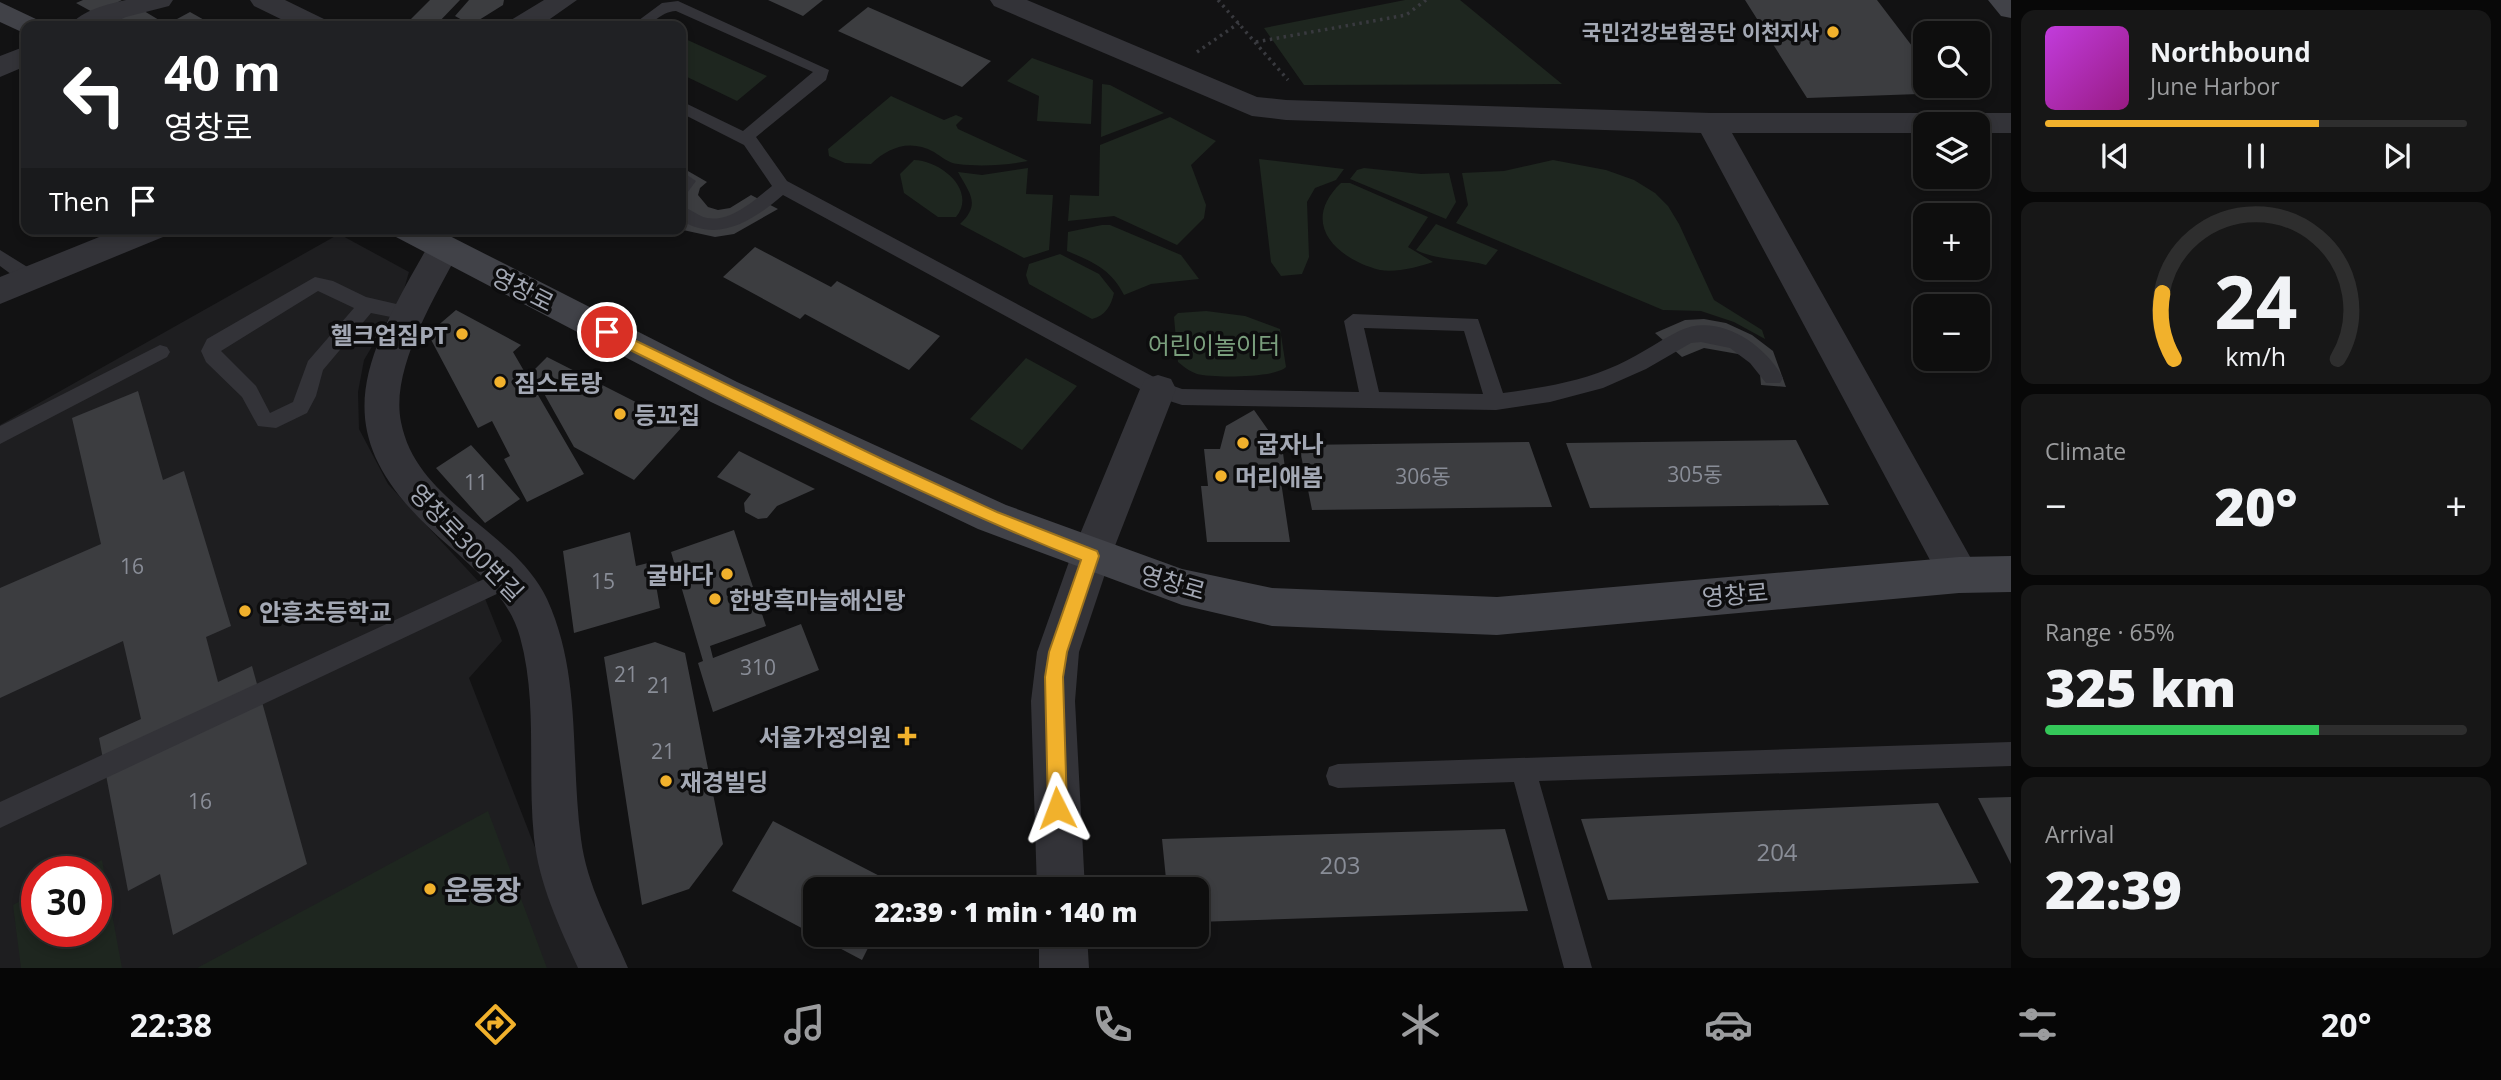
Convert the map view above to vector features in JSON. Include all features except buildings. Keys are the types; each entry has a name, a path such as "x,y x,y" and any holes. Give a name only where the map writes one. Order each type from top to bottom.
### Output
{"main road":[{"path":"2002,0 2011,10"},
{"path":"0,9 21,22"},
{"name":"영창로","path":"418,235 724,392 992,517 1091,556 1182,587 1272,607 1388,614 1497,616 1959,575 2011,575"}],"street":[{"path":"95,21 116,11 159,0"},
{"path":"264,0 306,21"},
{"path":"529,21 562,0"},
{"path":"1004,0 1252,106 1286,110 1711,123 2011,123"},
{"path":"0,68 21,58"},
{"path":"1711,123 1959,575"},
{"path":"0,291 136,235"},
{"name":"영창로300번길","path":"443,249 386,365 381,418 387,440 406,481 418,496 508,578 531,610 546,656 563,871 603,968"},
{"path":"1061,877 1054,677 1058,652 1091,556 1158,389"},
{"path":"1063,947 1064,968"}],"lane":[{"path":"646,21 667,6 678,6 821,71 820,76 745,138"},
{"path":"686,108 745,138 761,153 783,186 1158,389 1194,399 1496,402 1597,384 1621,374 1687,336 1698,334 1717,335 1749,348 1763,360 1773,379"},
{"path":"686,215 702,223 725,225 746,216 783,186"},
{"path":"0,257 30,278"},
{"path":"368,304 315,366 310,378 307,402 302,408 278,420 268,422 262,419 257,399 213,357 211,351 214,345 315,284 328,286 351,299 411,314"},
{"path":"1371,401 1351,323 1354,321 1471,324 1496,402"},
{"path":"0,436 160,352"},
{"path":"0,815 508,578"},
{"path":"1338,776 2011,754"},
{"path":"1523,770 1578,968"}],"path":[{"path":"1218,0 1288,78 1286,110"},
{"path":"1256,42 1406,15 1426,0"}],"shaded area":[{"name":"안흥초등학교","path":"337,235 409,272 402,296 364,360 358,392 359,429 388,484 478,581 502,641 469,678 582,968 0,968 0,425"}],"green space":[{"path":"1405,0 1460,0 1562,84 1304,85 1264,28"},
{"path":"686,39 767,76 737,101 686,76"},
{"path":"1032,58 1093,80 1091,124 1037,121 1039,96 1007,81"},
{"path":"1102,84 1110,85 1164,113 1101,137"},
{"path":"891,96 944,120 956,115 963,118 956,125 958,129 1028,161 993,165 958,164 917,146 893,149 871,164 845,163 829,156 828,149"},
{"path":"1170,117 1216,141 1191,165 1206,205 1204,218 1177,245 1114,216 1068,221 1070,195 1099,196 1100,145"},
{"path":"1259,159 1344,169 1336,180 1315,188 1307,202 1309,257 1302,274 1281,276 1271,262"},
{"path":"914,160 935,166 953,179 962,197 956,217 938,217 904,193 900,174"},
{"path":"1553,160 1606,170 1634,180 1655,193 1668,206 1679,224 1714,300 1762,330 1765,339 1734,322 1701,311 1663,310 1456,223 1468,205 1462,173 1504,171"},
{"path":"1028,168 1026,194 1053,195 1049,250 1024,258 960,224 972,205 958,172 982,175"},
{"path":"1364,168 1421,174 1449,173 1456,202 1446,219 1350,179 1357,170"},
{"path":"1341,183 1350,183 1428,217 1408,247 1433,262 1414,268 1386,271 1364,265 1337,248 1323,225 1323,212 1329,198"},
{"path":"1436,224 1498,250 1486,265 1433,256 1416,250"},
{"path":"1110,225 1181,255 1199,279 1151,284 1124,295 1107,273 1067,251 1068,232"},
{"path":"1060,254 1099,274 1114,293 1109,306 1100,316 1092,319 1029,284 1026,275 1029,264"},
{"name":"어린이놀이터","path":"1206,311 1245,316 1280,329 1286,367 1270,373 1229,376 1197,374 1185,367 1178,362 1174,317 1178,313"},
{"path":"1026,358 1077,386 1022,450 970,419"},
{"name":"운동장","path":"488,811 547,968 197,968"},
{"path":"21,901 21,947 112,947 112,914 122,968 21,968 13,905"}],"place":[{"name":"국민건강보험공단 이천지사","path":"1833,32"},
{"name":"헬크업짐PT","path":"462,334"},
{"name":"짐스토랑","path":"500,382"},
{"name":"등꼬집","path":"620,414"},
{"name":"굽자나","path":"1243,443"},
{"name":"머리애봄","path":"1221,476"},
{"name":"굴바다","path":"727,574"},
{"name":"한방흑마늘해신탕","path":"715,599"},
{"name":"안흥초등학교","path":"245,611"},
{"name":"서울가정의원","path":"907,736"},
{"name":"재경빌딩","path":"666,781"},
{"name":"운동장","path":"430,889"}],"route":[{"path":"607,332 724,392 880,466 992,517 1091,556 1058,652 1054,677 1057,808"}]}
